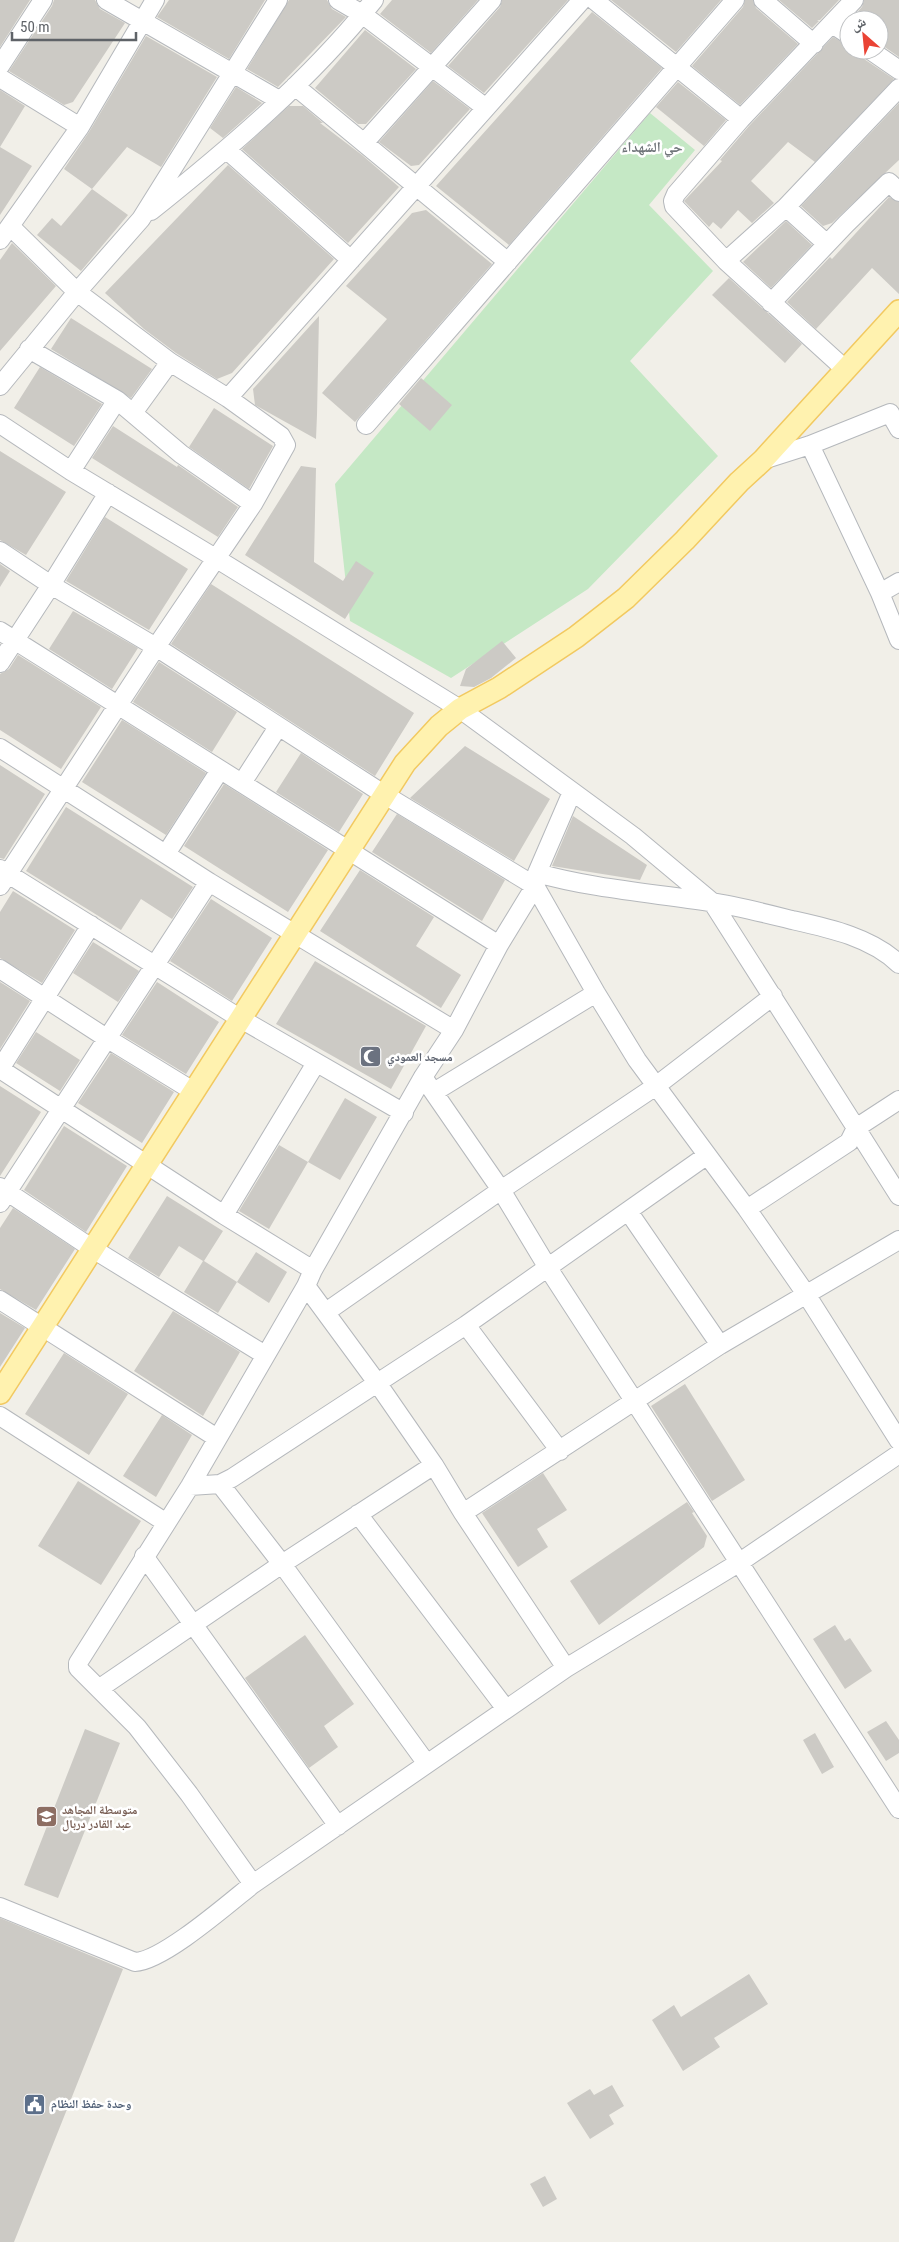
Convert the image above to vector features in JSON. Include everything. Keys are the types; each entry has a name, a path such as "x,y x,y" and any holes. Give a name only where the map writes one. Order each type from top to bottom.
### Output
{"main road":[{"path":"0,1393 294,935 385,795 421,744 460,709 499,688 576,637 626,598 685,540 739,482 763,460 899,312"}],"street":[{"path":"0,66 43,0"},
{"path":"106,0 279,100"},
{"path":"155,0 80,127 5,233 77,292 170,362 228,398 281,436 286,443 253,504 3,876 91,925 241,1019 404,1113"},
{"path":"0,386 77,292 141,219 278,0"},
{"path":"338,0 362,14 486,108"},
{"path":"141,219 227,150 294,86 374,0"},
{"path":"364,143 492,0"},
{"path":"228,398 582,0"},
{"path":"594,0 741,119"},
{"path":"366,425 679,67 735,0"},
{"path":"763,0 814,44"},
{"path":"846,370 726,261 674,206 673,201 676,194 741,119 854,0"},
{"path":"832,24 839,29"},
{"path":"884,60 899,70"},
{"path":"0,78 80,127"},
{"path":"294,86 508,262"},
{"path":"726,261 786,207 899,88"},
{"path":"227,150 351,260"},
{"path":"771,303 827,244 896,182"},
{"path":"786,207 827,244"},
{"path":"29,349 117,400 181,454 253,504"},
{"path":"133,413 170,362"},
{"path":"71,471 117,400"},
{"path":"763,460 810,445 894,411 899,429"},
{"path":"0,424 71,471 217,558 460,709 633,836 712,902 899,1196"},
{"path":"810,445 880,592 899,640"},
{"path":"0,663 7,635 51,585 108,493"},
{"path":"0,551 51,585 156,647 385,795 536,879 572,882 712,902 826,928 888,953 899,964"},
{"path":"880,592 899,582"},
{"path":"7,635 499,945"},
{"path":"242,783 278,727"},
{"path":"0,748 294,935 454,1030"},
{"path":"166,854 220,770"},
{"path":"254,1884 189,1794 137,1727 78,1668 78,1663 165,1522 190,1486 423,1077 454,1030 536,879 572,792"},
{"path":"536,879 596,993 656,1086 747,1209 806,1294 899,1440"},
{"path":"209,882 108,1039 2,1194 265,1355"},
{"path":"91,925 0,1069 224,1215 309,1278 326,1312 434,1465 463,1513 566,1668"},
{"path":"0,968 108,1039 194,1092"},
{"path":"434,1092 596,993"},
{"path":"326,1312 501,1190 656,1086 773,996"},
{"path":"224,1215 316,1063"},
{"path":"423,1077 501,1190 548,1268 897,1802"},
{"path":"747,1209 849,1142 856,1128 899,1100"},
{"path":"190,1486 220,1484 232,1478 378,1384 548,1268 706,1156"},
{"path":"628,1211 720,1345"},
{"path":"463,1513 560,1451 634,1399 720,1345 899,1240"},
{"path":"0,1300 217,1438"},
{"path":"466,1324 560,1451"},
{"path":"0,1416 165,1522"},
{"path":"0,1907 98,1949 135,1962 142,1962 160,1954 254,1884 566,1668 740,1562 899,1454"},
{"path":"100,1688 282,1564 434,1465"},
{"path":"220,1484 282,1564 427,1764"},
{"path":"358,1514 506,1709"},
{"path":"144,1556 338,1826"}],"green space":[{"path":"650,113 695,150 649,205 713,271 630,361 718,456 588,589 451,678 350,621 335,484"}],"building":[{"path":"0,0 30,0 0,47"},
{"path":"54,0 95,0 100,9 125,23 73,102 64,105 9,71 52,6"},
{"path":"169,0 265,0 229,59 157,17"},
{"path":"289,0 327,0 332,9 346,17 278,87 247,69"},
{"path":"392,0 478,0 431,53 380,14"},
{"path":"502,0 568,0 484,93 448,66 500,7"},
{"path":"611,0 721,0 676,52"},
{"path":"745,0 753,0 756,8 798,44 740,105 692,66 743,7"},
{"path":"779,0 839,0 820,20 817,20 819,21 812,28"},
{"path":"864,0 899,0 899,57 889,50 889,10 859,10"},
{"path":"592,12 662,68 509,245 436,186"},
{"path":"365,30 416,69 366,124 358,124 315,88"},
{"path":"146,36 217,77 161,167 127,147 92,189 64,169 89,132"},
{"path":"833,37 839,40 839,60 866,60 894,79 815,162 788,142 751,181 774,203 752,223 738,210 721,229 713,222 709,227 684,201 722,161 720,160 749,126"},
{"path":"433,81 470,109 419,165 411,166 379,142"},
{"path":"678,82 726,120 704,146 656,107"},
{"path":"236,87 262,103 223,138 210,128"},
{"path":"0,90 25,106 0,147"},
{"path":"899,103 899,160 832,223 823,226 801,206"},
{"path":"289,106 303,106 323,123 320,123 362,155 399,187 348,243 242,149"},
{"path":"0,147 32,166 0,215"},
{"path":"228,165 334,259 232,373 217,379 176,353 144,329 105,293"},
{"path":"92,189 128,215 81,271 37,235 52,218 61,226"},
{"path":"889,197 899,202 899,294 872,268 816,329 787,302 830,257 832,259"},
{"path":"426,210 492,264 355,422 322,393 387,319 346,286 412,213"},
{"path":"786,221 812,245 771,288 743,262"},
{"path":"12,243 56,286 0,351 0,260"},
{"path":"729,278 802,344 785,363 712,295"},
{"path":"319,316 316,439 255,405 253,389"},
{"path":"71,318 152,369 131,398 51,349"},
{"path":"40,367 102,404 74,446 14,408"},
{"path":"421,378 452,405 430,431 399,404"},
{"path":"214,408 273,446 249,489 189,447"},
{"path":"113,426 177,467 178,465 238,507 218,537 92,458"},
{"path":"0,451 66,492 26,555 0,540"},
{"path":"301,466 316,468 314,562 343,581 356,561 374,573 345,619 245,555"},
{"path":"105,517 188,569 149,630 66,581"},
{"path":"0,564 10,571 0,587"},
{"path":"211,584 414,713 375,776 171,644"},
{"path":"73,611 138,648 112,689 49,649"},
{"path":"502,641 516,658 491,678 474,687 460,686 466,669"},
{"path":"18,655 101,707 61,769 0,730 0,674 9,669"},
{"path":"159,662 237,712 212,752 133,702"},
{"path":"122,720 206,773 166,835 82,782"},
{"path":"465,746 550,799 514,861 410,798"},
{"path":"301,753 363,794 339,832 276,792"},
{"path":"0,765 45,794 4,859 0,858"},
{"path":"224,784 328,850 288,912 184,846"},
{"path":"66,807 193,887 172,919 141,899 121,930 26,871"},
{"path":"397,814 505,880 482,921 372,852"},
{"path":"573,816 647,865 640,880 552,866"},
{"path":"360,870 434,917 416,946 461,975 441,1008 320,931"},
{"path":"13,891 75,930 42,983 0,958 0,912"},
{"path":"211,899 272,938 232,1001 170,961"},
{"path":"93,942 139,971 118,1002 73,973"},
{"name":"مسجد العمودي","path":"315,961 426,1026 391,1089 276,1024"},
{"path":"0,982 30,1001 0,1049"},
{"path":"157,982 219,1022 186,1074 122,1035"},
{"path":"36,1032 80,1060 60,1091 16,1063"},
{"path":"111,1053 174,1092 142,1143 78,1103"},
{"path":"0,1086 41,1112 0,1176"},
{"path":"345,1098 377,1117 340,1180 308,1162"},
{"path":"64,1126 127,1166 86,1232 24,1190"},
{"path":"279,1145 308,1162 269,1229 239,1211"},
{"path":"167,1196 223,1231 204,1261 237,1282 218,1313 184,1292 203,1261 179,1246 159,1277 128,1258"},
{"path":"13,1208 75,1249 36,1310 0,1289 0,1228"},
{"path":"256,1252 287,1272 269,1303 237,1282"},
{"path":"173,1311 240,1352 203,1416 134,1371"},
{"path":"0,1313 25,1328 0,1367"},
{"path":"64,1353 128,1394 89,1455 25,1414"},
{"path":"685,1384 745,1480 712,1501 651,1406"},
{"path":"162,1415 192,1435 156,1497 123,1476"},
{"path":"543,1473 567,1510 537,1529 548,1547 518,1567 482,1513"},
{"path":"78,1481 141,1521 101,1585 38,1546"},
{"path":"687,1502 707,1536 704,1547 599,1625 570,1581"},
{"path":"835,1625 845,1641 850,1638 872,1671 845,1689 813,1639"},
{"path":"305,1635 354,1704 324,1726 338,1747 309,1768 245,1678"},
{"path":"886,1721 899,1740 899,1753 886,1761 867,1732"},
{"path":"85,1729 120,1743 58,1898 24,1885"},
{"path":"815,1733 834,1767 822,1774 803,1740"},
{"name":"وحدة حفظ النظام","path":"0,1918 123,1969 14,2242 0,2242"},
{"path":"749,1974 768,2004 714,2038 720,2047 683,2071 652,2020 674,2005 681,2017"},
{"path":"612,2085 624,2106 609,2115 614,2124 590,2139 567,2103 590,2089 594,2095"},
{"path":"545,2176 557,2199 543,2207 530,2184"}],"place":[{"name":"مسجد العمودي","path":"371,1057"},
{"name":"متوسطة المجاهد عبد القادر دربال","path":"46,1817"},
{"name":"وحدة حفظ النظام","path":"35,2104"}],"district":[{"name":"حي الشهداء","path":"652,147"}]}
